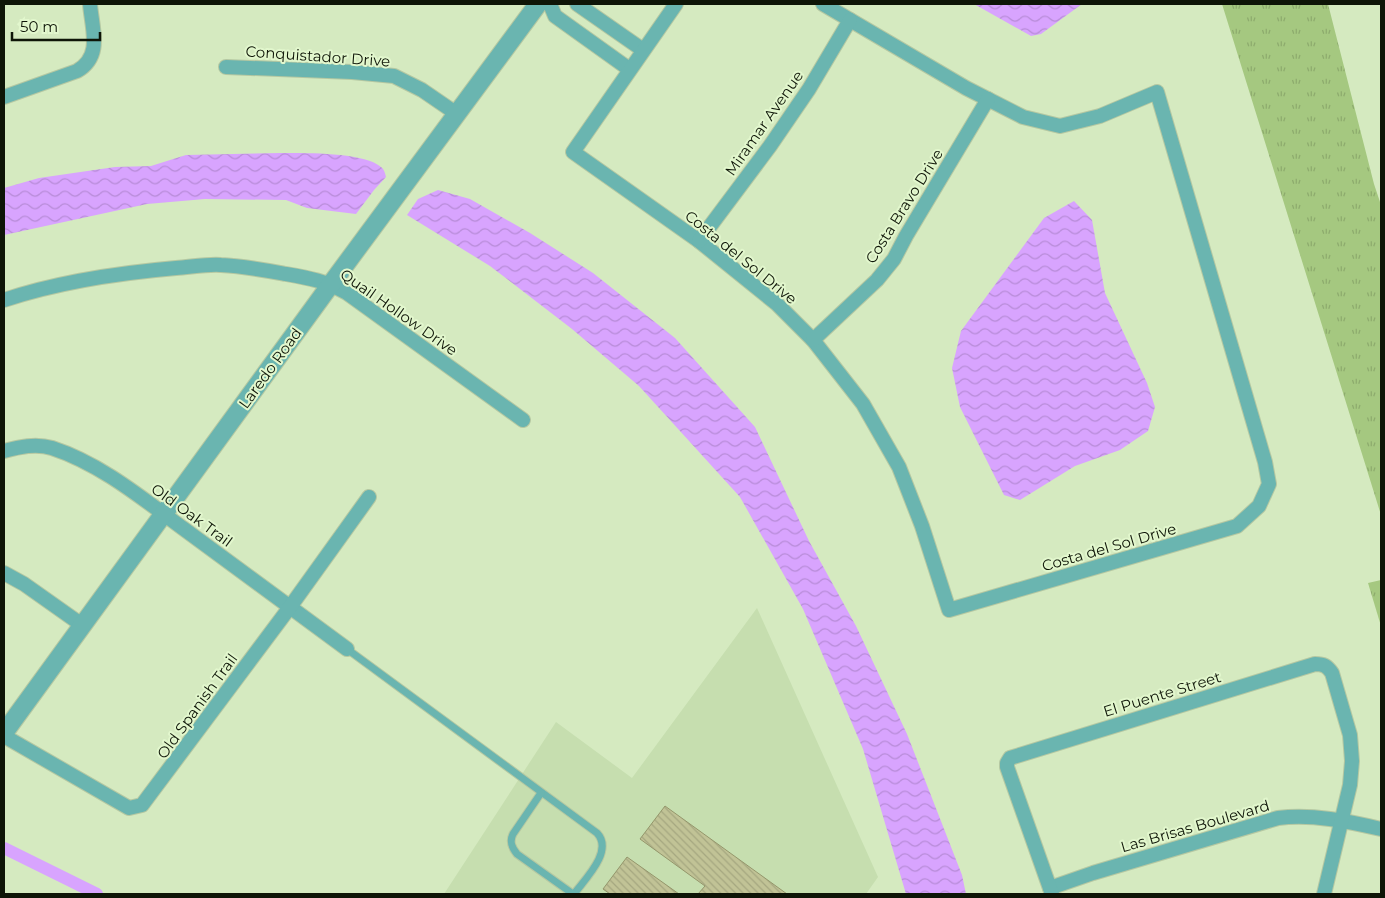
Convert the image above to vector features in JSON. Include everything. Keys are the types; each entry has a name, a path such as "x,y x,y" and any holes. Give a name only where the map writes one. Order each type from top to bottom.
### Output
{"street":[{"path":"4,97 68,75 86,66 93,50 90,4"},
{"name":"Laredo Road","path":"4,735 331,284 538,4"},
{"path":"550,4 555,16 629,69"},
{"path":"577,4 643,50"},
{"name":"Costa del Sol Drive","path":"676,4 573,152 700,242 777,304 813,340 863,404 899,467 922,526 949,610 1237,526 1259,506 1269,484 1265,462 1157,92 1100,116 1060,126 1023,117 988,99 823,4"},
{"name":"Miramar Avenue","path":"700,242 809,89 850,20"},
{"name":"Conquistador Drive","path":"226,67 384,74 407,81 457,114"},
{"name":"Costa Bravo Drive","path":"813,340 878,280 894,259 988,99"},
{"name":"Quail Hollow Drive","path":"4,300 33,290 82,281 152,270 220,265 252,268 319,280 347,293 523,420"},
{"name":"Old Oak Trail","path":"4,451 36,445 50,447 79,458 163,514 347,649"},
{"name":"Old Spanish Trail","path":"4,735 128,808 142,805 369,498"},
{"path":"4,573 24,584 82,625"},
{"name":"El Puente Street","path":"1051,891 1007,767 1010,758 1315,664 1327,666 1332,673 1349,730 1352,762 1350,785 1341,820"},
{"name":"Las Brisas Boulevard","path":"1051,891 1260,822 1294,816 1310,816 1341,820 1381,830"},
{"path":"1324,894 1341,820"}],"lane":[{"path":"347,649 597,833 602,840 603,850 600,858 574,894 518,854 512,846 511,838 513,834 541,793"}],"shaded area":[{"path":"757,608 878,877 866,894 444,894 556,722 632,778"}],"green space":[{"path":"1222,4 1328,4 1381,205 1381,515"},
{"path":"1381,580 1381,626 1368,583"}],"water":[{"path":"974,4 1082,4 1041,34 1031,36"},
{"path":"333,154 361,158 381,167 386,177 356,214 307,208 286,200 205,199 147,204 4,235 4,188 39,178 115,167 151,166 186,155"},
{"path":"438,190 470,199 530,233 593,273 675,338 755,427 809,541 856,626 907,734 962,875 966,894 906,894 863,749 803,609 740,497 639,386 572,329 490,266 407,215 418,199"},
{"path":"1074,201 1092,220 1105,293 1147,383 1155,407 1148,431 1120,450 1075,466 1020,500 1004,495 960,407 952,368 961,331 1044,218"}],"building":[{"path":"665,806 787,894 698,894 705,886 640,839"},
{"path":"627,857 679,894 610,894 603,889"}],"waterway":[{"path":"4,848 97,894"}]}
